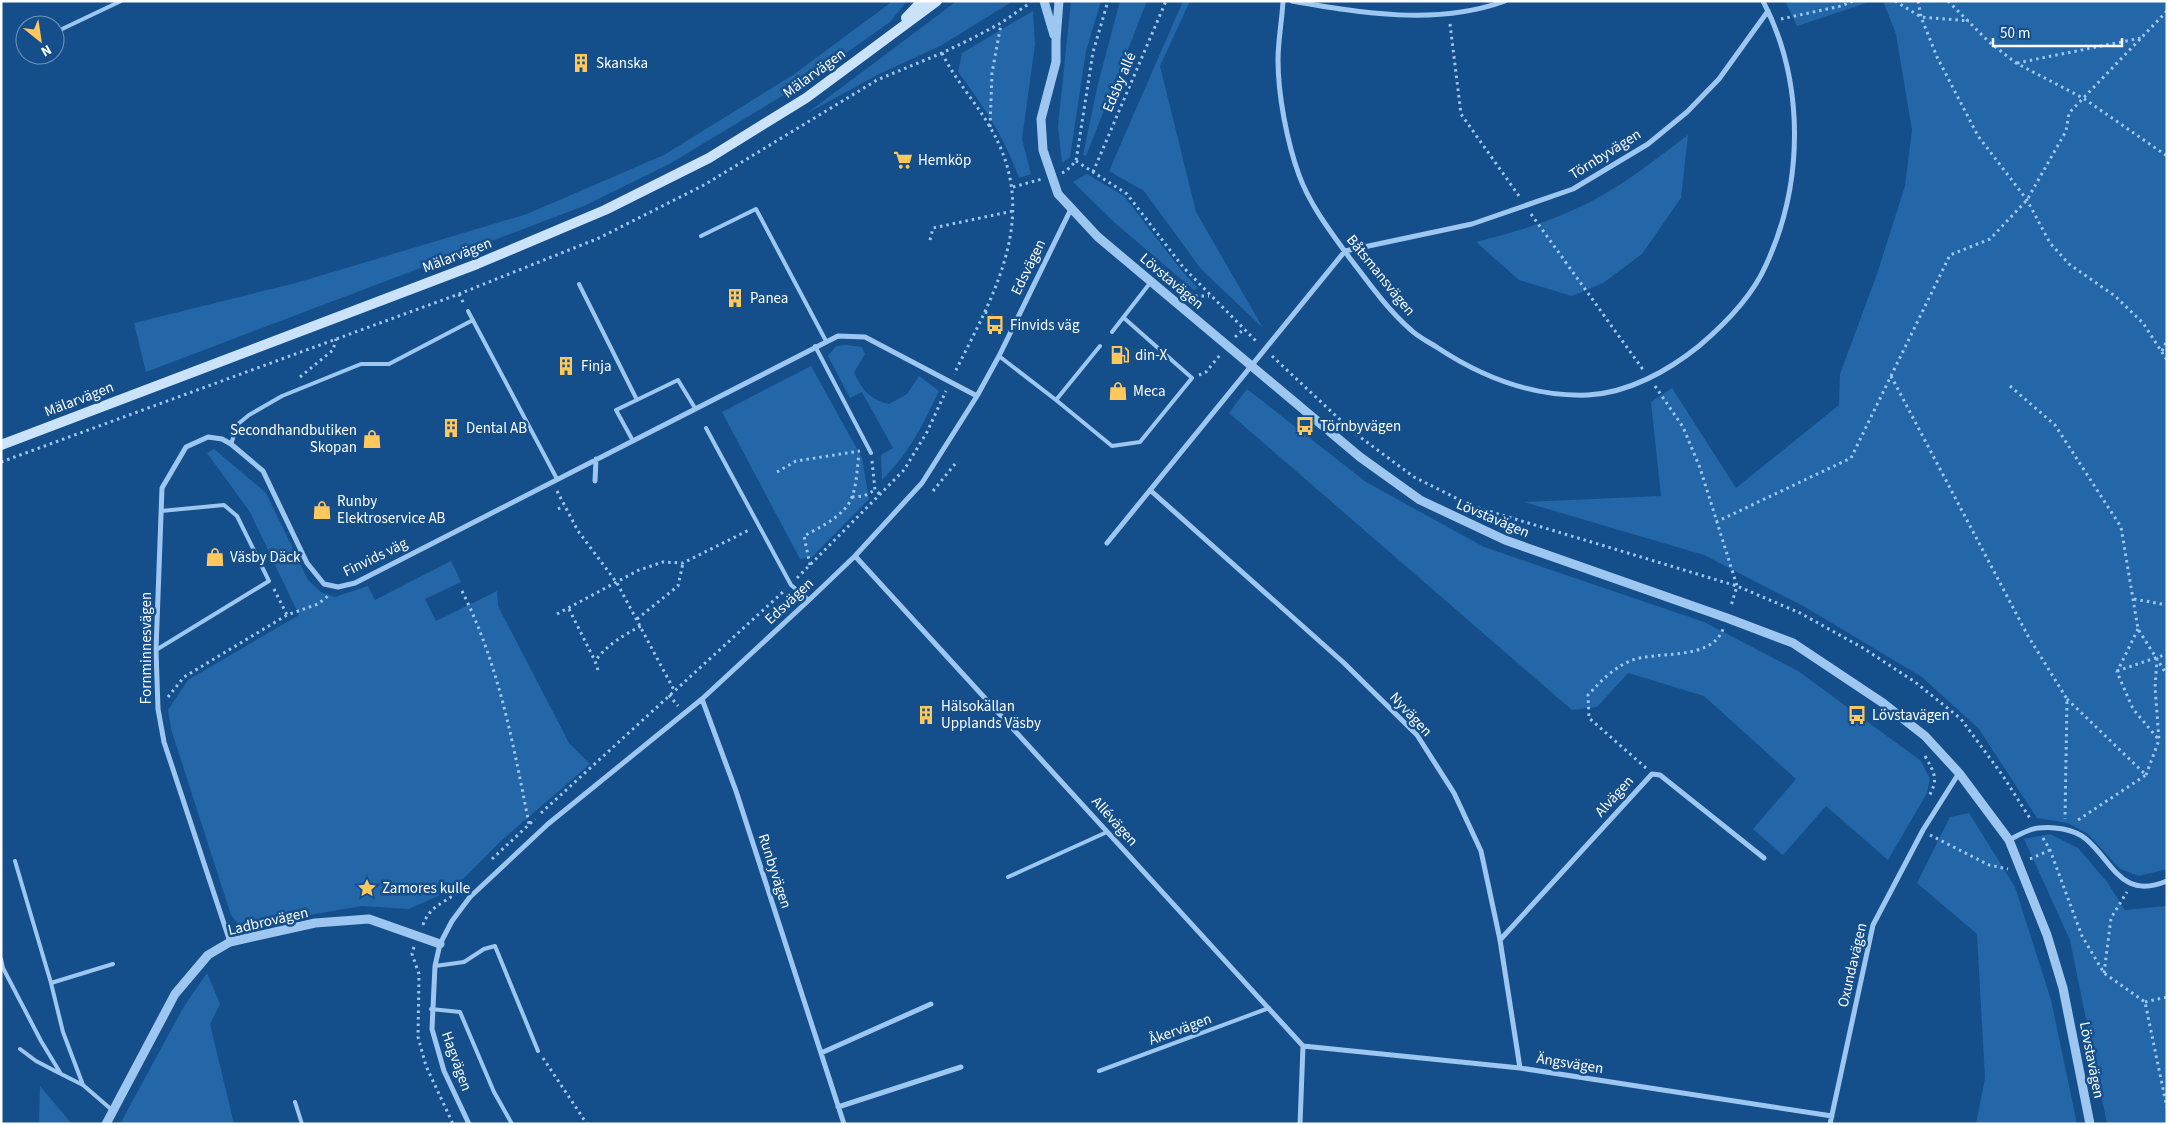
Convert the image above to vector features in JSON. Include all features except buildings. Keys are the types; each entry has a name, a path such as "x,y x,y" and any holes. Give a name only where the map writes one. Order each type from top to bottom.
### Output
{"main road":[{"name":"Mälarvägen","path":"894,32 922,1"},
{"name":"Mälarvägen","path":"1,445 477,264 605,210 709,158 806,98 937,1"}],"street":[{"name":"Lövstavägen","path":"1044,1 1056,40"},
{"name":"Lövstavägen","path":"1059,1 1056,62 1041,119 1043,150 1058,194 1098,237 1360,457 1420,500 1505,540 1793,643 1883,703 1925,736 1960,773 2009,840 2047,935 2063,988 2090,1124"},
{"name":"Båtsmansvägen","path":"1283,1 1278,61 1284,119 1299,175 1324,224 1376,292 1412,332 1457,361 1496,380 1545,393 1589,395 1628,387 1682,360 1717,331 1744,301 1766,267 1782,224 1792,183 1795,137 1791,92 1783,52 1763,1"},
{"path":"1292,1 1359,12 1448,15 1488,7 1505,1"},
{"name":"Törnbyvägen","path":"1344,250 1472,224 1573,189 1648,144 1687,112 1719,78 1768,11"},
{"name":"Edsvägen","path":"440,944 452,921 470,897 548,824 702,698 809,600 854,556 922,483 977,396 1071,209"},
{"path":"1107,543 1344,250"},
{"name":"Finvids väg","path":"222,439 231,444 263,471 307,563 324,584 338,587 355,583 838,336 864,337 977,396"},
{"name":"Fornminnesvägen","path":"222,439 208,437 186,447 162,488 156,650 158,709 164,742 230,942"},
{"path":"595,481 596,459"},
{"name":"Nyvägen","path":"1150,490 1344,664 1417,734 1454,792 1480,851 1500,940 1520,1068"},
{"name":"Allévägen","path":"854,556 1303,1046"},
{"name":"Runbyvägen","path":"702,698 739,800 844,1124"},
{"name":"Oxundavägen","path":"1830,1124 1873,925 1923,830 1960,773"},
{"name":"Alvägen","path":"1500,940 1652,774 1660,775 1764,858"},
{"path":"2009,840 2036,828 2064,829 2085,839 2117,875 2132,885 2156,885 2167,881"},
{"name":"Ladbrovägen","path":"106,1124 175,994 208,955 230,942 316,923 369,919 419,935 440,944"},
{"name":"Hagvägen","path":"440,944 435,966 432,1029 444,1071 469,1124"},
{"path":"821,1053 931,1004"},
{"path":"1300,1124 1303,1046"},
{"name":"Ängsvägen","path":"1303,1046 1520,1068 1832,1116"},
{"path":"838,1107 961,1067"}],"lane":[{"path":"65,28 121,1"},
{"path":"701,236 756,209 826,341"},
{"path":"1112,332 1152,281"},
{"path":"578,284 637,400"},
{"path":"468,311 554,480"},
{"path":"998,356 1112,446 1140,442 1192,378 1124,318"},
{"path":"231,444 238,424 249,414 282,396 362,364 389,364 473,320"},
{"path":"816,346 871,453"},
{"path":"1056,400 1100,346"},
{"path":"633,441 616,410 678,380 695,408"},
{"path":"706,428 791,584 809,600"},
{"path":"156,650 270,581 237,516 224,505 161,511"},
{"path":"1008,877 1107,832"},
{"path":"15,861 51,983 63,1032 83,1085"},
{"path":"435,966 464,962 484,949 495,946 538,1051"},
{"path":"1,959 41,1042 61,1074"},
{"path":"51,983 113,964"},
{"name":"Åkervägen","path":"1099,1072 1269,1008"},
{"path":"432,1009 460,1012 494,1092 512,1124"},
{"path":"20,1049 36,1061 83,1085 112,1110"},
{"path":"295,1102 302,1124"}],"path":[{"name":"Edsby allé","path":"1108,1 1093,52 1076,161 1093,172 1166,1"},
{"path":"1772,22 1841,6 1853,1"},
{"path":"1895,1 1922,18 1970,21"},
{"path":"1918,1 1922,18 1937,57 1978,136 2027,200 2050,243 2069,264 2115,296 2143,323 2167,360"},
{"path":"1948,1 1989,42 2016,63 2083,98 2167,156"},
{"path":"488,862 596,765 674,690 791,584 904,470 927,432 985,312 999,278 1012,234 1011,176 990,127 951,72 942,53 1001,23 1030,3"},
{"path":"1716,522 1850,458 1950,255 1990,239 2027,200 2066,131 2069,113 2167,11"},
{"path":"1448,15 1461,114 1683,427 1700,468 1737,586 1721,636 1708,645 1684,653 1632,660 1609,673 1588,695 1589,718 1652,774"},
{"path":"990,127 992,73 1001,23"},
{"path":"2016,63 2141,38"},
{"path":"930,240 933,228 1013,211"},
{"path":"1196,296 1210,296"},
{"path":"985,312 998,319"},
{"path":"299,379 302,374 323,360 333,350 336,339"},
{"path":"2161,351 2167,340"},
{"path":"1890,375 2028,636 2067,699 2146,775"},
{"path":"2010,386 2055,425 2121,526 2138,629 2167,675"},
{"path":"1,462 154,404"},
{"path":"810,565 804,536 827,523 845,509 852,497 860,451"},
{"path":"777,472 796,461 860,451 871,453 875,490"},
{"path":"933,491 955,464"},
{"path":"554,480 564,506 578,531 616,583 674,690"},
{"path":"875,490 881,494"},
{"path":"852,497 864,496 875,490"},
{"path":"558,509 564,506"},
{"path":"557,614 654,564 663,562 683,563 758,525"},
{"path":"637,619 678,586 683,563"},
{"path":"270,581 287,615"},
{"path":"158,709 184,677 287,615 318,604 338,587"},
{"path":"462,591 489,654 504,704 529,824"},
{"path":"2134,599 2167,605"},
{"path":"569,609 598,670"},
{"path":"595,661 604,649 615,640 641,626"},
{"path":"2117,672 2138,629"},
{"path":"2117,672 2167,654"},
{"path":"2064,829 2146,775 2159,740 2155,688 2157,659"},
{"path":"2117,672 2134,709 2159,740"},
{"path":"2064,829 2067,699"},
{"path":"1924,755 1934,772 1935,785 1927,800"},
{"path":"1923,830 1989,865 2008,869 2050,850"},
{"path":"2104,973 2111,918 2132,885"},
{"path":"412,954 426,916 436,905 456,895 463,888"},
{"path":"2145,1002 2167,997"},
{"path":"538,1051 587,1124"}],"shaded area":[{"path":"893,1 907,1 890,22 802,84 671,163 584,206 146,372 134,323 296,283 527,214 664,155 793,75"},
{"path":"957,1 1013,1 942,45 877,75 806,114"},
{"path":"1071,1 1101,1 1086,51 1070,157 1062,163 1058,126"},
{"path":"1120,1 1147,1 1086,156 1083,155 1098,84"},
{"path":"1183,1 1190,1 1160,66 1196,212 1263,328 1201,269 1144,191 1109,171"},
{"path":"1785,1 1872,1 1797,26"},
{"path":"1883,1 2167,1 2167,869 2139,876 2120,869 2088,834 2068,823 2037,818 1979,729 1922,677 1805,607 1704,555 1524,502 1661,496 1651,402 1672,388 1736,488 1839,405 1840,374 1877,274 1905,186 1912,130 1896,34"},
{"path":"1033,11 1035,44 1022,139 1031,174 1019,178 993,122 958,72 962,53"},
{"path":"1688,135 1681,198 1642,254 1603,283 1572,296 1519,280 1476,242 1537,224 1589,203 1633,176"},
{"path":"1087,174 1124,196 1181,270 1198,288 1194,290 1115,223 1073,182"},
{"path":"836,346 862,347 865,354 854,372 867,393 877,400 889,404 907,394 919,376 939,391 908,449 882,480 881,455 893,448 862,392 850,398 828,356"},
{"path":"811,366 862,458 869,499 812,557 800,559 722,412"},
{"path":"1247,389 1366,482 1484,547 1704,622 1798,671 1921,761 1930,779 1927,793 1888,860 1826,806 1783,855 1753,829 1796,779 1704,696 1628,673 1597,707 1572,710 1229,413"},
{"path":"214,449 266,493 308,580 321,592 335,597 368,586 375,600 451,561 461,582 425,599 436,621 497,591 498,606 569,743 590,764 503,839 453,889 409,909 362,906 241,927 231,915 171,729 168,710 188,680 299,615 250,512 207,453"},
{"path":"1969,813 2015,887 2051,1000 2077,1124 1976,1124 1985,1078 1977,934 1917,883 1950,817"},
{"path":"2050,834 2078,848 2107,882 2125,910 2167,906 2167,1124 2107,1124 2070,940 2024,839"},
{"path":"207,973 220,1004 210,1024 234,1124 120,1124 183,1008"},
{"path":"40,1086 72,1124 39,1124"}],"place":[{"name":"Skanska","path":"581,63"},
{"name":"Hemköp","path":"903,160"},
{"name":"Panea","path":"735,298"},
{"name":"Finvids väg","path":"995,325"},
{"name":"din-X","path":"1120,355"},
{"name":"Finja","path":"566,366"},
{"name":"Meca","path":"1118,391"},
{"name":"Törnbyvägen","path":"1305,426"},
{"name":"Dental AB","path":"451,428"},
{"name":"Secondhandbutiken Skopan","path":"372,439"},
{"name":"Runby Elektroservice AB","path":"322,510"},
{"name":"Väsby Däck","path":"215,557"},
{"name":"Hälsokällan Upplands Väsby","path":"926,715"},
{"name":"Lövstavägen","path":"1857,715"},
{"name":"Zamores kulle","path":"367,888"}]}
